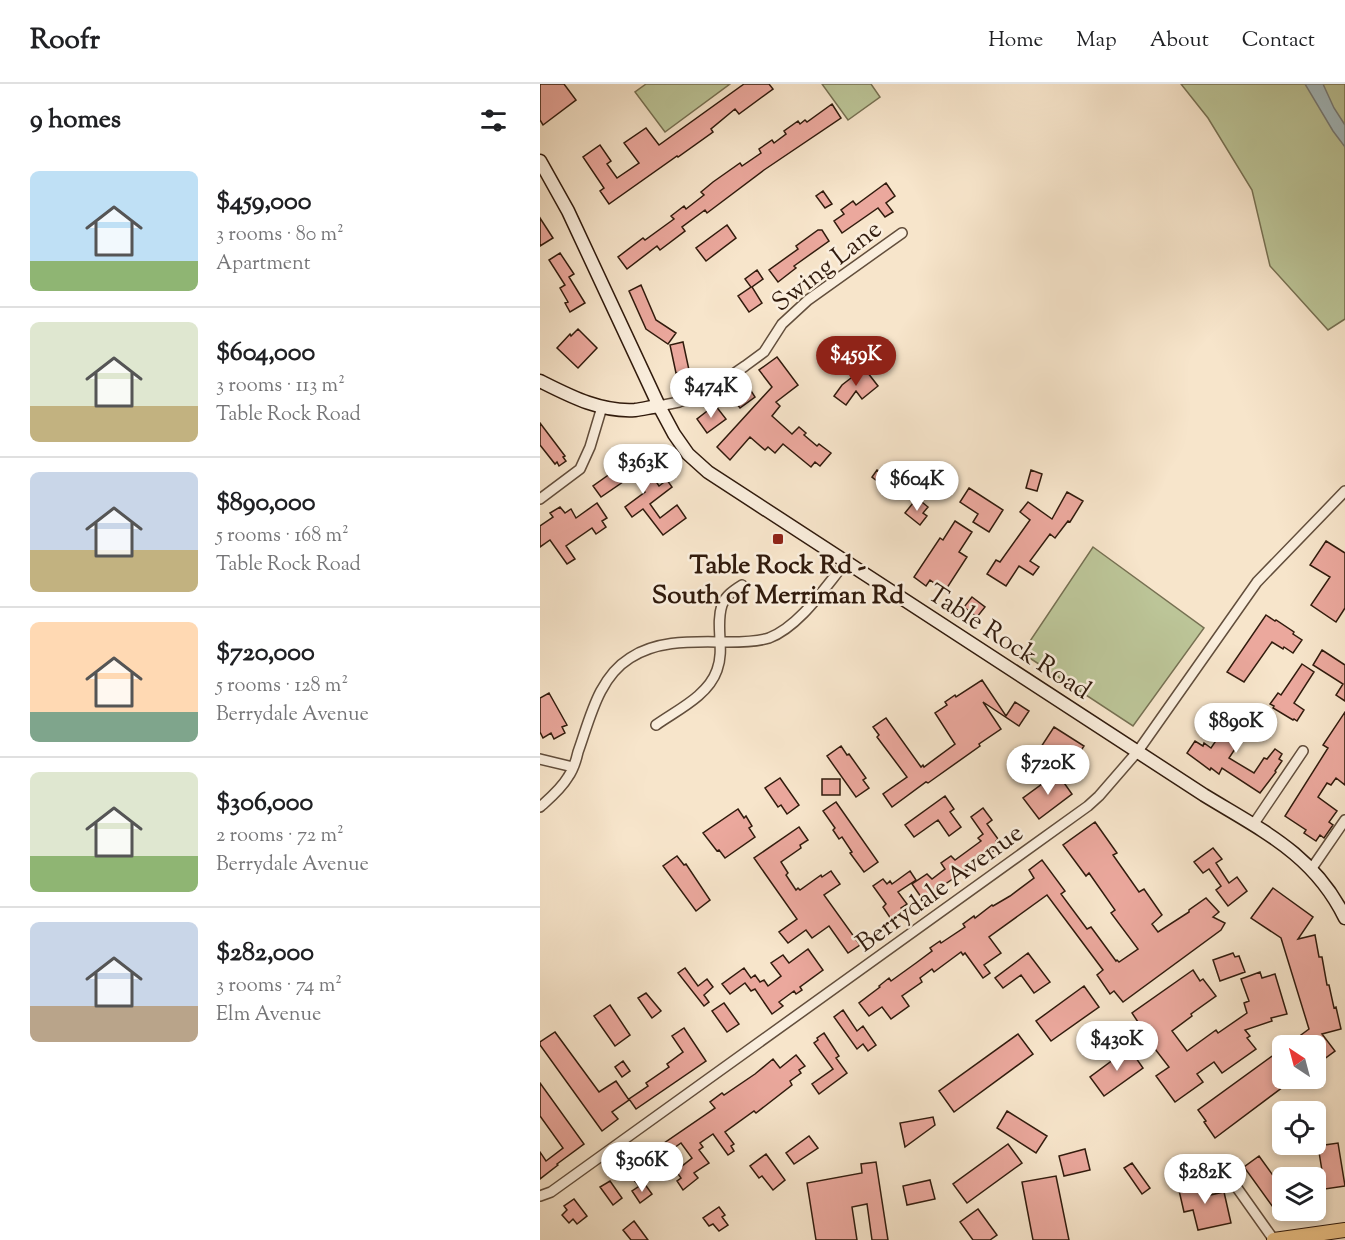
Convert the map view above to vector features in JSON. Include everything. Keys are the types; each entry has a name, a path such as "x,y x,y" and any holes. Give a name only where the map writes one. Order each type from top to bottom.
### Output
{"main road":[{"name":"Table Rock Road","path":"540,161 568,211 659,406 688,454 708,472 1286,847 1311,868 1335,899 1345,918"},
{"path":"540,381 580,400 602,407 636,410 659,406"},
{"path":"1274,1240 1345,1230"}],"street":[{"name":"Swing Lane","path":"659,406 694,396 719,384 745,366 764,352 782,324 808,300 902,233"},
{"path":"540,499 580,469 590,447 602,407"},
{"name":"Berrydale Avenue","path":"540,1196 550,1192 1088,806 1138,751 1257,582 1345,491"},
{"path":"540,807 557,792 568,778 598,695 610,677 628,659 647,649 668,643 742,642 768,638 789,626 806,611 846,562"},
{"path":"656,725 698,696 710,684 717,670 720,656 720,619 723,603 742,585"},
{"path":"1253,825 1303,751"},
{"path":"540,759 573,766"},
{"path":"1311,868 1345,820"},
{"path":"1218,1161 1274,1240"}],"green space":[{"path":"646,84 730,84 665,132 635,92"},
{"path":"822,84 871,84 880,97 848,120"},
{"path":"1181,84 1345,84 1345,319 1328,330 1270,266 1252,190 1208,118"},
{"path":"1093,547 1204,628 1133,726 1022,653"}],"water":[{"path":"1305,84 1323,84 1345,125 1345,147 1333,131"}],"building":[{"path":"540,84 564,84 576,100 543,125 540,120"},
{"path":"744,84 769,84 773,89 739,114 735,109 711,129 713,132 609,204 600,191 604,188 583,157 600,145 611,161 607,164 617,178 639,163 624,143 646,128 659,145"},
{"path":"832,104 841,118 764,170 707,213 705,210 682,227 685,231 660,250 657,246 627,269 618,257 674,219 671,216 684,206 686,209 704,195 701,192 713,182 740,163 742,166 761,153 759,149 772,140 774,143 786,134 784,131 798,121 800,124 805,120 807,122"},
{"path":"886,183 895,196 886,203 893,212 885,217 878,208 842,233 834,221 844,214 841,210 853,201 856,205"},
{"path":"823,191 832,204 825,208 816,196"},
{"path":"540,218 553,238 540,246"},
{"path":"727,225 736,238 706,261 696,248"},
{"path":"818,230 822,230 829,241 794,266 796,268 778,282 769,270 798,249 796,246"},
{"path":"560,253 574,274 569,277 585,303 570,312 565,303 568,302 560,288 565,285 549,260"},
{"path":"757,270 763,279 752,287 762,303 749,312 738,296 751,287 745,279"},
{"path":"641,285 656,320 676,333 668,344 646,329 629,291"},
{"path":"578,329 597,348 578,368 557,348"},
{"path":"683,342 689,370 676,373 670,345"},
{"path":"777,357 798,385 776,402 780,406 772,416 792,434 799,427 806,433 804,435 817,446 819,444 831,453 820,466 815,462 811,467 783,444 775,453 768,447 765,450 750,437 730,460 717,447 772,387 759,370"},
{"path":"864,368 878,386 862,399 856,391 846,405 834,396 842,385"},
{"path":"741,385 744,389 748,386 755,397 740,408 729,393"},
{"path":"715,405 726,419 707,433 697,419"},
{"path":"540,423 565,456 563,457 566,461 559,466 540,445"},
{"path":"635,458 653,482 655,480 659,486 667,480 672,487 650,504 660,518 677,505 686,518 663,535 643,509 632,517 625,507 645,492 634,476 601,497 593,486"},
{"path":"886,469 896,477 887,489 872,477 877,470 882,473"},
{"path":"1031,470 1042,474 1037,491 1026,488"},
{"path":"915,479 925,487 914,501 904,493"},
{"path":"969,488 1003,510 989,532 973,522 978,514 960,502"},
{"path":"1067,492 1083,501 1070,522 1068,521 1055,538 1050,534 1030,561 1039,567 1033,575 1019,566 1006,586 987,574 996,560 1000,562 1030,520 1020,512 1028,502 1052,519"},
{"path":"917,498 928,507 923,513 927,516 920,525 905,513"},
{"path":"597,503 607,518 602,521 606,527 596,534 592,528 566,546 575,559 567,564 550,540 540,547 540,526 553,517 550,513 560,507 565,513 571,509 576,518"},
{"path":"955,521 972,532 959,552 967,557 945,591 930,580 926,586 914,577 940,538 943,540"},
{"path":"1326,541 1345,553 1345,608 1336,622 1311,605 1330,577 1310,565"},
{"path":"972,597 985,607 977,617 964,607"},
{"path":"1266,615 1294,632 1293,634 1302,640 1293,653 1272,642 1244,682 1227,672"},
{"path":"1322,650 1345,665 1345,701 1336,695 1343,684 1313,665"},
{"path":"1302,664 1314,672 1294,703 1304,710 1297,721 1270,704 1278,693 1281,695"},
{"path":"982,680 1006,716 1015,702 1029,711 1019,726 983,702 1001,729 892,807 883,794 907,777 877,737 879,735 873,727 886,718 921,767 923,765 924,767 955,744 935,713 947,705 945,702"},
{"path":"549,693 567,725 562,727 565,733 554,739 551,733 543,738 540,732 540,698"},
{"path":"1239,707 1256,717 1229,758 1254,773 1264,758 1267,759 1275,749 1282,754 1279,759 1282,761 1276,772 1260,793 1222,768 1219,774 1211,768 1210,770 1187,753 1195,741 1211,748"},
{"path":"1345,712 1345,785 1336,778 1331,785 1327,783 1318,797 1337,811 1329,822 1333,825 1324,838 1320,835 1316,841 1304,833 1306,830 1285,816 1328,748 1323,745"},
{"path":"1054,727 1084,746 1074,761 1063,754 1058,762 1039,750"},
{"path":"841,746 866,778 863,780 869,788 856,797 827,756"},
{"path":"1057,773 1072,794 1039,819 1023,798"},
{"path":"780,778 799,805 787,814 781,805 778,807 765,788"},
{"path":"822,779 840,779 840,795 822,795"},
{"path":"945,796 954,809 950,812 961,827 949,836 938,820 914,837 905,825"},
{"path":"836,802 878,862 864,872 842,837 839,839 833,830 835,828 823,811"},
{"path":"983,808 992,820 987,824 998,839 996,841 1000,846 938,889 940,891 927,900 924,894 921,897 912,884 927,874 932,879 945,869 941,863 951,856 955,860 981,841 978,838 983,834 971,817"},
{"path":"738,809 744,818 746,816 752,826 749,828 755,837 725,858 703,833"},
{"path":"1095,822 1117,853 1113,855 1139,892 1144,889 1162,915 1152,924 1158,932 1206,898 1219,912 1213,917 1225,923 1221,930 1123,1002 1114,991 1110,994 1097,975 1103,970 1047,895 989,937 1001,953 984,965 990,973 983,978 965,953 963,955 961,952 934,972 932,969 920,978 922,982 902,996 909,1006 891,1019 882,1007 869,1016 859,1003 889,978 891,981 932,951 930,948 965,927 963,924 974,916 975,918 992,905 1010,896 1034,878 1029,870 1042,860 1065,891 1061,894 1087,929 1091,927 1116,961 1119,962 1138,949 1111,913 1115,910 1089,873 1086,876 1063,845"},
{"path":"799,827 808,840 781,862 788,873 786,875 796,890 798,888 800,890 821,875 822,877 831,871 840,884 824,895 860,945 848,953 829,926 812,938 806,930 788,943 779,932 797,919 754,858"},
{"path":"1213,848 1222,859 1216,863 1229,883 1237,877 1247,891 1228,906 1216,890 1221,886 1209,869 1203,873 1194,862"},
{"path":"677,856 684,865 686,864 710,900 696,911 663,866"},
{"path":"910,871 916,880 898,892 907,904 901,908 905,914 893,922 883,907 886,904 873,886 883,879 887,884 890,881 892,884"},
{"path":"1273,888 1313,917 1298,939 1315,935 1319,957 1322,957 1327,985 1329,985 1334,1008 1336,1007 1341,1029 1323,1035 1301,1035 1309,1029 1281,938 1251,918"},
{"path":"808,949 823,970 800,987 802,990 796,994 794,991 779,1002 783,1006 772,1014 755,989 751,991 745,983 730,994 722,984 744,968 751,978 755,975 760,982 764,980 768,986 781,976 771,963 783,955 789,963"},
{"path":"1028,953 1050,982 1034,993 1021,975 1003,988 995,978"},
{"path":"1233,953 1235,957 1239,956 1245,972 1220,981 1213,960"},
{"path":"685,968 698,986 707,979 713,987 704,995 709,1002 704,1006 678,973"},
{"path":"1193,970 1200,981 1203,979 1216,996 1172,1031 1187,1051 1216,1030 1218,1033 1247,1013 1244,1003 1249,1001 1241,979 1260,972 1262,978 1275,974 1287,1014 1271,1018 1272,1021 1245,1030 1250,1036 1247,1038 1256,1049 1222,1073 1214,1062 1197,1074 1203,1082 1175,1102 1156,1076 1169,1067 1138,1027 1140,1025 1132,1013"},
{"path":"1084,986 1099,1007 1051,1041 1036,1021"},
{"path":"646,993 661,1011 652,1018 638,998"},
{"path":"724,1003 739,1024 727,1032 712,1011"},
{"path":"610,1005 630,1035 615,1046 594,1016"},
{"path":"843,1010 857,1031 863,1026 876,1045 868,1051 863,1044 857,1049 834,1017"},
{"path":"684,1028 706,1061 636,1109 629,1099 648,1086 646,1083 669,1067 667,1064 683,1052 672,1036"},
{"path":"555,1032 599,1092 616,1081 629,1100 612,1112 618,1119 602,1131 540,1045 540,1042"},
{"path":"824,1033 839,1056 836,1058 847,1073 819,1094 812,1084 833,1069 814,1043"},
{"path":"1018,1034 1033,1054 954,1112 939,1091"},
{"path":"1326,1039 1335,1051 1326,1058"},
{"path":"1129,1048 1143,1068 1104,1096 1090,1077"},
{"path":"796,1055 805,1066 799,1070 801,1073 790,1081 792,1085 756,1113 754,1111 725,1132 734,1144 731,1146 734,1151 728,1155 713,1134 700,1143 703,1147 699,1150 709,1163 694,1173 698,1178 683,1190 677,1181 681,1178 676,1171 692,1158 681,1143 660,1158 654,1150 715,1108 710,1102 722,1093 724,1095 773,1059 780,1068"},
{"path":"1272,1056 1272,1089 1280,1089 1215,1138 1198,1110"},
{"path":"623,1061 630,1071 622,1077 615,1067"},
{"path":"540,1083 584,1144 540,1179 540,1152 546,1161 563,1148 540,1116"},
{"path":"1007,1111 1047,1136 1036,1153 997,1128"},
{"path":"933,1117 935,1125 905,1147 900,1123"},
{"path":"809,1136 818,1148 794,1164 786,1153"},
{"path":"1338,1143 1345,1186 1326,1189 1326,1167 1321,1167 1319,1155 1326,1155 1326,1145"},
{"path":"1008,1144 1022,1163 967,1203 953,1184"},
{"path":"1085,1149 1090,1170 1064,1176 1059,1156"},
{"path":"766,1154 785,1180 773,1190 762,1176 759,1178 750,1166"},
{"path":"1259,1156 1272,1174 1272,1206 1244,1167"},
{"path":"638,1157 652,1175 638,1185 633,1179 636,1177 627,1165"},
{"path":"876,1162 888,1240 872,1240 867,1204 852,1207 857,1240 816,1240 807,1183 862,1173 861,1164"},
{"path":"1132,1163 1150,1188 1142,1194 1124,1168"},
{"path":"1056,1176 1069,1240 1033,1240 1022,1182"},
{"path":"1206,1179 1210,1195 1224,1192 1231,1223 1198,1230 1193,1210 1184,1212 1178,1186"},
{"path":"930,1180 935,1199 907,1205 903,1186"},
{"path":"610,1181 622,1198 613,1205 600,1187"},
{"path":"644,1183 652,1194 640,1203 632,1191"},
{"path":"574,1199 587,1216 577,1224 573,1219 569,1223 562,1215 567,1210 564,1206"},
{"path":"719,1207 728,1225 719,1231 713,1224 709,1226 703,1218"},
{"path":"978,1209 997,1235 990,1240 973,1240 960,1222"},
{"path":"634,1221 648,1240 631,1240 623,1230"}],"place":[{"name":"Table Rock Rd - South of Merriman Rd","path":"778,539"}]}
